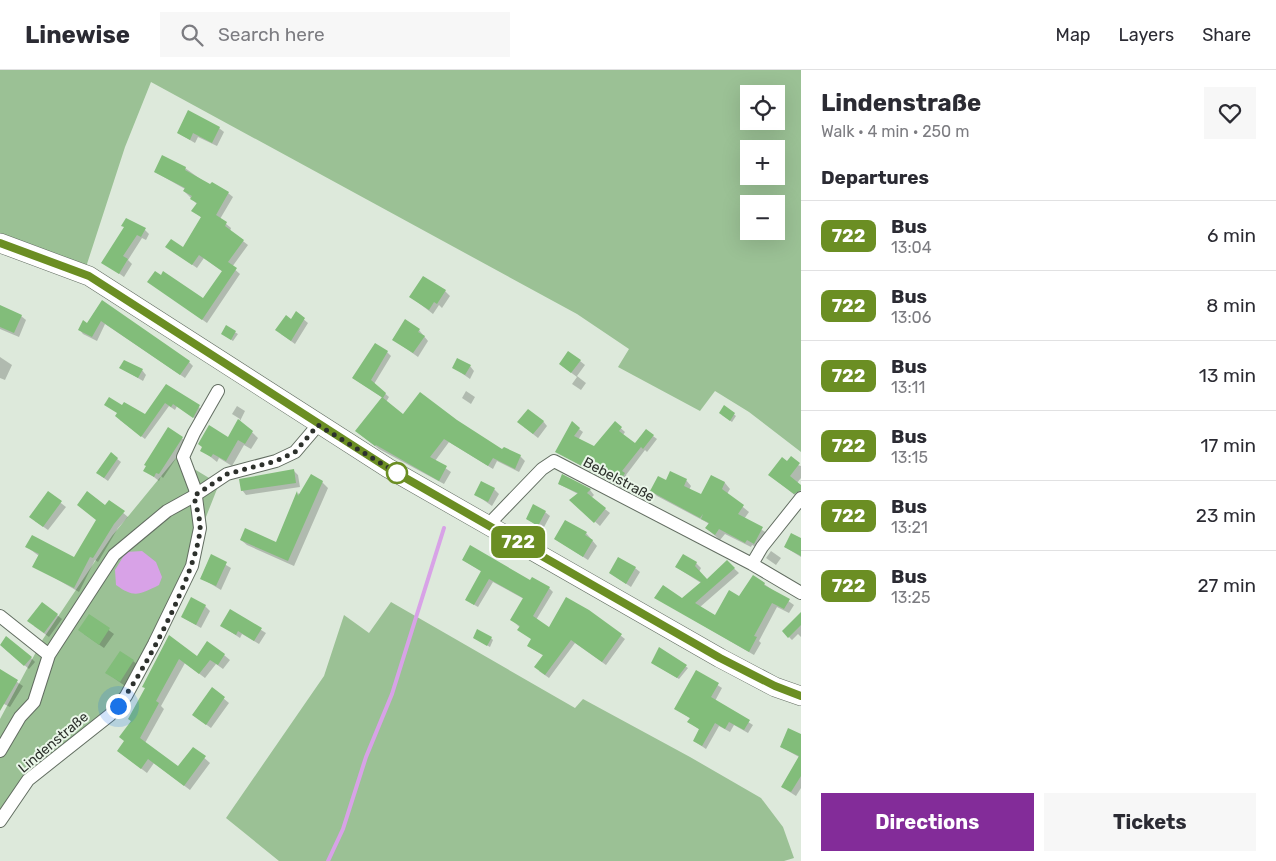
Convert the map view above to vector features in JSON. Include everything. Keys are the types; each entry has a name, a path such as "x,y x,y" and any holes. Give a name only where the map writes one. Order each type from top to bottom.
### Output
{"main road":[{"path":"0,243 89,276 318,425 388,468 720,658 775,686 801,696"}],"street":[{"name":"Lindenstraße","path":"0,821 28,780 72,743 110,716 126,696 154,644 192,566 200,528 194,496 195,489 183,457 194,433 218,391"},
{"name":"Lindenstraße","path":"0,751 20,717 34,702 50,655 114,555 167,511 227,474 276,461 295,452 318,425"},
{"name":"Bebelstraße","path":"488,525 542,470 554,461 752,564 801,593"},
{"path":"752,564 762,548 801,498"},
{"path":"0,616 50,655"}],"green space":[{"path":"0,70 801,70 801,452 749,412 715,391 700,411 618,367 629,349 577,314 151,82 125,147 86,267 36,246 0,235"},
{"path":"176,458 219,484 185,570 165,614 113,708 49,755 27,777 0,816 0,719 43,639 112,536"},
{"path":"391,602 575,708 583,699 761,798 783,827 794,858 784,861 279,861 226,818 324,676 344,615 369,633"}],"shaded area":[{"path":"142,551 156,562 162,577 159,585 146,591 137,594 128,592 116,585 115,570 126,552"}],"building":[{"path":"188,110 220,127 212,143 193,133 190,140 177,133"},
{"path":"162,155 186,167 185,170 210,184 212,182 229,192 216,215 227,222 225,226 244,240 228,262 237,268 202,320 147,282 155,271 161,275 163,271 203,298 222,271 199,255 192,265 165,247 171,239 183,247 201,217 191,211 197,203 190,199 192,196 183,191 185,188 154,172"},
{"path":"126,218 146,228 141,237 137,235 123,256 128,259 119,274 101,263 124,227 121,226"},
{"path":"423,276 446,290 437,304 434,302 429,310 409,297"},
{"path":"102,300 190,361 180,375 101,321 92,337 78,330 83,320 87,323"},
{"path":"0,305 22,315 14,333 0,327"},
{"path":"296,311 305,318 291,341 275,330 286,315 291,319"},
{"path":"405,319 420,329 418,332 425,336 413,353 392,340"},
{"path":"226,325 236,331 231,340 221,334"},
{"path":"375,343 388,351 371,380 386,393 383,398 352,378"},
{"path":"568,351 581,360 571,373 559,364"},
{"path":"457,358 471,365 465,375 452,368"},
{"path":"124,360 143,369 138,378 119,368"},
{"path":"166,384 200,405 193,418 173,404 171,407 165,403 141,437 115,416 117,413 104,405 109,397 122,405 124,402 145,414"},
{"path":"420,392 457,420 502,449 504,447 521,455 515,469 493,458 488,466 444,439 430,457 447,466 439,481 375,446 355,431 382,397 403,414"},
{"path":"724,405 735,413 730,421 719,413"},
{"path":"528,409 544,421 533,434 517,422"},
{"path":"238,419 253,431 245,444 238,440 226,461 213,454 211,457 200,451 202,447 198,444 209,425 228,437"},
{"path":"572,421 580,428 574,436 594,446 615,421 622,427 619,431 635,443 646,429 654,435 643,449 641,447 622,471 625,473 618,485 555,452"},
{"path":"168,427 183,437 159,474 156,473 154,477 143,471 146,466 144,465"},
{"path":"111,452 118,458 104,478 96,473"},
{"path":"791,456 800,463 790,476 801,485 801,490 794,494 768,475 782,457 787,461"},
{"path":"294,469 296,483 241,491 239,479"},
{"path":"670,471 687,479 684,486 701,494 711,475 725,482 722,489 744,505 738,514 763,527 754,544 747,540 745,543 719,529 715,535 705,528 709,523 701,519 703,514 700,518 650,491 658,476 666,480"},
{"path":"311,474 323,481 288,561 240,540 245,528 276,542 297,491 298,496"},
{"path":"562,474 591,489 587,493 606,508 594,523 569,500 578,493 558,484"},
{"path":"481,481 495,488 488,502 474,495"},
{"path":"48,491 62,501 43,527 29,517"},
{"path":"87,491 105,505 109,500 125,511 114,524 93,558 90,557 74,588 32,567 39,554 25,547 32,535 74,557 96,520 77,505"},
{"path":"533,504 546,511 538,526 526,519"},
{"path":"565,520 587,532 585,535 593,540 583,557 554,539"},
{"path":"791,533 801,538 801,556 784,547"},
{"path":"470,545 530,580 532,577 550,587 533,616 549,627 566,597 589,610 622,634 602,662 571,640 545,675 534,667 543,655 527,646 531,639 517,630 520,626 510,620 523,598 489,579 474,605 465,600 481,571 462,560"},
{"path":"211,554 227,562 216,586 200,579"},
{"path":"683,554 697,562 695,566 707,579 727,560 735,568 695,603 715,615 729,590 739,596 753,575 765,583 764,585 790,599 784,609 772,603 754,636 757,637 749,652 654,598 663,585 682,598 701,582 675,567"},
{"path":"618,557 636,567 626,584 609,573"},
{"path":"191,597 206,605 196,625 181,617"},
{"path":"42,602 58,614 44,633 27,621"},
{"path":"230,609 262,628 254,641 238,631 236,635 220,626"},
{"path":"801,612 801,625 788,638 782,631"},
{"path":"89,614 110,628 99,645 78,630"},
{"path":"477,629 492,637 487,646 473,638"},
{"path":"169,635 197,656 207,641 225,654 218,665 210,660 199,674 179,659 156,701 159,703 140,738 178,766 193,747 206,756 184,786 148,759 141,769 117,751 124,741 119,737 131,721 128,719 145,688 142,687"},
{"path":"6,636 32,657 24,666 0,645"},
{"path":"659,647 687,665 677,678 651,663"},
{"path":"120,651 134,660 120,682 105,673"},
{"path":"0,669 18,680 0,711"},
{"path":"696,670 719,683 711,697 750,720 744,730 729,722 725,729 715,723 702,746 693,741 699,729 687,722 690,718 674,709"},
{"path":"212,687 225,697 206,725 192,715"},
{"path":"788,728 801,734 801,776 791,792 781,787 799,756 780,747"}],"waterway":[{"path":"328,861 343,829 366,757 392,694 444,528"}],"bus line":[{"name":"722","path":"0,243 21,249 89,276 140,307 318,425 388,468 720,658 775,686 801,696"}],"route":[{"path":"118,706 126,696 154,644 192,566 200,528 194,496 227,474 276,461 295,452 318,425 397,473"}]}
